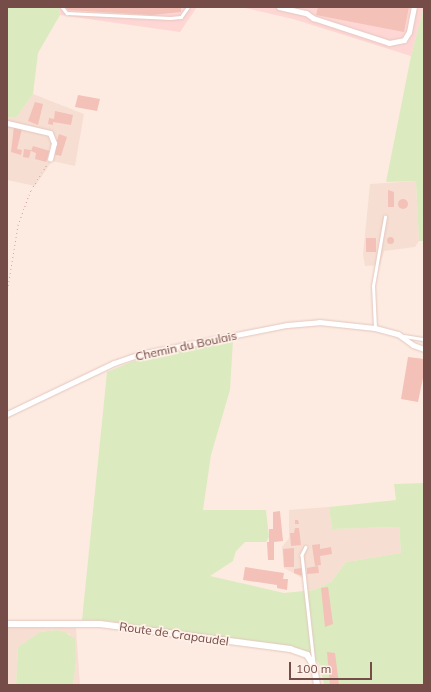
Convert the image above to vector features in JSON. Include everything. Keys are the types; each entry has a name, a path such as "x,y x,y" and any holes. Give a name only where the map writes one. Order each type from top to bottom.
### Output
{"street":[{"path":"279,7 306,14 313,18 389,43 404,40 409,32 414,7"},
{"path":"7,123 50,133 54,143 50,159"},
{"name":"Chemin du Boulais","path":"7,414 114,363 140,354 287,325 319,322 375,328 398,334"},
{"path":"398,334 413,345 424,349"},
{"name":"Route de Crapaudel","path":"7,624 100,624 290,649 306,655 314,666"},
{"path":"314,666 318,685"}],"lane":[{"path":"62,7 67,13 176,18 184,14 188,7"},
{"path":"375,328 373,286 385,217"},
{"path":"398,334 424,339"},
{"path":"306,547 302,555 314,666"}],"path":[{"path":"7,294 18,224 31,190 50,159"}],"shaded area":[{"path":"59,7 197,7 180,32 60,15"},
{"path":"241,7 424,7 411,56 293,19"},
{"path":"33,94 84,114 75,166 52,161 35,186 7,180 7,117 16,118"},
{"path":"416,181 419,241 415,247 384,251 380,265 365,266 363,254 370,184"},
{"path":"329,507 332,529 399,527 401,553 346,562 331,582 314,590 305,590 304,579 284,568 282,547 289,538 289,510"},
{"path":"7,627 76,628 80,685 73,685 76,662 70,634 56,630 40,632 18,647 16,685 7,685"}],"green space":[{"path":"7,7 59,7 60,15 38,53 33,94 16,118 7,117"},
{"path":"424,7 424,241 419,241 416,181 386,182 411,56"},
{"path":"233,340 230,390 211,455 203,510 266,510 269,537 266,542 245,542 236,551 233,561 210,576 284,593 314,590 331,582 346,562 401,553 399,527 332,529 329,507 396,500 394,484 424,483 424,685 324,685 319,663 306,652 108,621 82,620 107,372 139,359"},
{"path":"56,630 65,632 75,639 76,662 73,685 16,685 18,647 40,632"}],"building":[{"path":"65,7 181,7 181,12 152,15 68,10"},
{"path":"318,7 409,7 404,32 316,15"},
{"path":"78,95 100,99 97,111 75,107"},
{"path":"35,102 43,104 38,125 28,121"},
{"path":"55,111 73,115 71,125 53,122 53,125 48,124 49,118 54,119"},
{"path":"14,126 22,129 17,149 22,150 21,155 11,152"},
{"path":"59,134 67,137 61,156 53,154"},
{"path":"33,146 50,151 46,162 35,159 36,153 31,151"},
{"path":"24,149 31,150 29,158 23,157"},
{"path":"388,190 394,192 394,207 388,207"},
{"path":"401,199 405,199 407,200 407,208 401,209 398,206 398,202"},
{"path":"390,237 393,240 390,243 387,240"},
{"path":"366,238 376,238 376,252 366,252"},
{"path":"408,357 424,359 424,373 418,402 401,399"},
{"path":"280,511 283,541 274,542 274,560 268,560 267,542 269,542 269,529 273,529 273,512"},
{"path":"295,520 298,520 299,524 295,524"},
{"path":"295,528 299,528 301,545 291,546 290,533 294,533"},
{"path":"320,544 320,549 331,547 332,554 320,556 321,565 315,566 312,545"},
{"path":"294,548 294,567 284,567 283,549"},
{"path":"318,566 319,573 307,574 307,568"},
{"path":"245,567 284,573 283,579 288,579 287,590 277,588 277,585 243,580"},
{"path":"302,568 302,576 294,573 294,569"},
{"path":"328,587 333,624 325,627 321,588"},
{"path":"327,652 335,653 339,685 330,685"}]}
